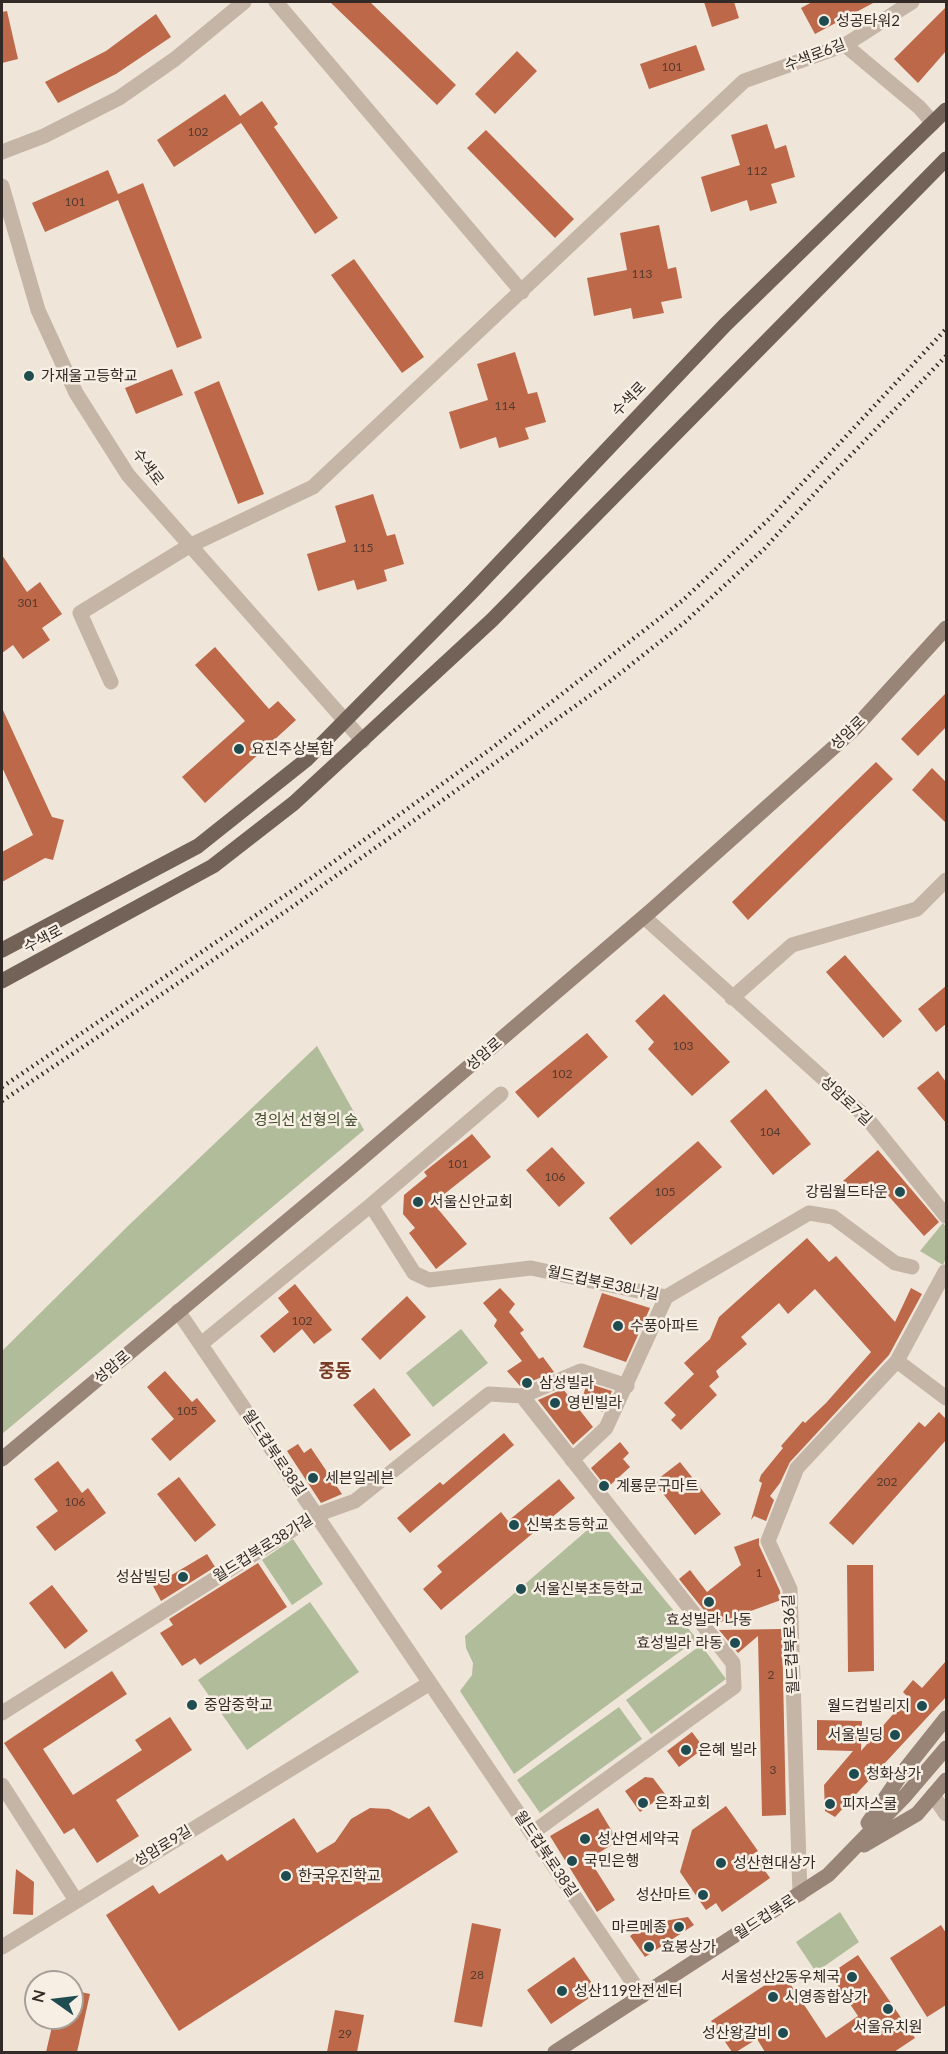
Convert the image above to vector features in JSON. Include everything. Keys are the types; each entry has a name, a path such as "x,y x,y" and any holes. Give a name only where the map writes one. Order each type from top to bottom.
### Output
{"main road":[{"name":"수색로","path":"2,950 198,846 306,760 724,325 946,110"},
{"name":"수색로","path":"2,981 213,866 294,803 492,620 946,159"},
{"name":"성암로","path":"2,1459 354,1165 644,917 852,731 946,628"},
{"path":"846,1855 903,1772 946,1718"},
{"name":"월드컵북로","path":"555,2052 828,1875 905,1796 946,1748"},
{"path":"846,1855 917,1814 946,1780"}],"street":[{"path":"2,152 45,135 119,98 175,59 244,2"},
{"path":"111,682 80,613 189,546 313,487 522,292 276,2"},
{"name":"수색로6길","path":"522,292 744,81 845,45 912,2"},
{"path":"845,45 919,107 933,123"},
{"name":"수색로","path":"2,186 38,310 76,393 128,475 363,741"},
{"path":"732,998 792,945 917,909 946,880"},
{"name":"성암로7길","path":"644,917 866,1117 946,1216"},
{"path":"201,1344 371,1205 501,1094"},
{"name":"월드컵북로38나길","path":"371,1205 414,1273 429,1281 531,1268 666,1297 809,1213 833,1217 896,1263 912,1267"},
{"name":"월드컵북로36길","path":"800,1894 790,1589 768,1541 797,1468 897,1361 945,1272"},
{"path":"572,1460 606,1428 666,1297"},
{"name":"월드컵북로38길","path":"178,1311 642,1996"},
{"path":"897,1361 946,1398"},
{"name":"월드컵북로38가길","path":"2,1713 316,1515 355,1501 489,1394 522,1396 581,1371 627,1386"},
{"path":"522,1396 733,1663 734,1687 532,1833"},
{"name":"성암로9길","path":"2,1947 75,1899 430,1683"},
{"path":"2,1785 75,1899"},
{"path":"933,1796 946,1814"}],"green space":[{"name":"경의선 선형의 숲","path":"317,1046 364,1130 2,1434 2,1351 129,1225"},
{"path":"943,1223 946,1227 946,1258 943,1265 920,1251"},
{"path":"461,1329 488,1363 433,1407 406,1373"},
{"path":"599,1520 697,1639 514,1774 460,1691 472,1675 473,1663 466,1648 465,1636"},
{"path":"293,1539 323,1584 292,1605 262,1560"},
{"path":"310,1602 359,1672 247,1750 198,1680"},
{"path":"701,1645 726,1679 651,1734 626,1700"},
{"path":"619,1707 642,1739 540,1813 517,1780"},
{"path":"840,1912 859,1942 816,1972 796,1942"}],"building":[{"path":"330,2 370,2 456,85 437,105"},
{"path":"704,2 734,2 739,18 712,27"},
{"name":"성공타워2","path":"812,2 875,2 815,34 801,8"},
{"path":"946,7 946,51 918,83 894,59"},
{"path":"7,11 18,59 2,63 2,12"},
{"path":"156,14 171,37 116,74 58,103 45,82 106,51"},
{"path":"696,45 705,70 649,89 640,64"},
{"path":"517,51 537,71 495,114 475,94"},
{"path":"225,94 240,116 262,101 278,124 274,127 338,218 315,234 241,123 174,167 157,140"},
{"path":"767,124 775,149 786,145 795,177 771,184 777,203 750,211 747,200 711,212 701,177 740,165 731,135"},
{"path":"486,130 574,219 555,238 467,148"},
{"path":"108,170 118,194 143,183 202,338 177,348 118,200 45,232 32,203"},
{"path":"659,225 668,269 676,267 682,298 661,302 664,313 633,319 631,308 594,316 587,278 627,270 620,233"},
{"path":"354,259 424,357 402,373 331,275"},
{"path":"515,352 528,394 537,392 546,422 525,428 529,439 499,448 496,437 460,449 449,412 488,400 477,364"},
{"path":"172,369 183,395 136,414 125,388"},
{"path":"219,381 264,494 238,504 194,392"},
{"path":"373,494 387,536 395,534 404,564 384,570 387,581 357,590 354,580 318,591 307,554 346,542 335,506"},
{"path":"2,555 27,592 40,582 62,614 42,628 50,640 23,659 13,645 2,653"},
{"name":"요진주상복합","path":"215,647 269,709 278,701 296,720 205,803 182,777 245,721 195,665"},
{"path":"946,693 946,727 918,756 901,739"},
{"path":"2,708 52,817 64,820 53,860 45,858 2,882 2,852 33,835 2,767"},
{"path":"876,762 893,779 748,920 732,902"},
{"path":"932,768 946,782 946,823 912,790"},
{"path":"845,955 902,1021 883,1038 826,972"},
{"path":"946,986 946,1024 936,1032 918,1009"},
{"path":"664,994 730,1062 692,1096 648,1049 654,1042 635,1021"},
{"path":"587,1033 608,1057 538,1118 515,1092"},
{"path":"938,1071 946,1082 946,1123 917,1088"},
{"path":"766,1089 811,1144 773,1175 730,1121"},
{"path":"472,1134 491,1157 433,1203 467,1244 436,1269 409,1233 415,1228 403,1214 404,1195 427,1176 424,1172"},
{"path":"698,1141 722,1167 631,1245 609,1218"},
{"path":"552,1147 585,1183 559,1207 526,1170"},
{"name":"강림월드타운","path":"878,1150 939,1222 924,1236 877,1183 869,1190 864,1184 854,1193 843,1181"},
{"path":"807,1238 829,1262 836,1256 895,1322 911,1288 922,1294 889,1355 790,1462 780,1483 770,1496 774,1500 766,1521 754,1516 751,1520 762,1483 759,1481 761,1475 783,1448 781,1446 803,1421 805,1423 826,1403 871,1352 815,1289 788,1314 779,1303 741,1337 747,1344 716,1371 719,1377 709,1386 717,1395 681,1430 671,1420 676,1415 664,1403 694,1374 684,1363 710,1339 719,1317"},
{"path":"295,1284 332,1330 314,1344 302,1329 274,1353 260,1336 289,1312 278,1298"},
{"path":"500,1288 515,1304 509,1312 524,1330 520,1333 539,1359 543,1357 554,1372 520,1386 507,1371 522,1361 494,1326 497,1320 483,1303"},
{"name":"수풍아파트","path":"602,1293 650,1308 626,1362 583,1347"},
{"path":"407,1296 426,1317 380,1360 361,1339"},
{"path":"165,1371 192,1402 197,1398 216,1421 170,1461 151,1439 174,1419 147,1387"},
{"path":"590,1384 612,1391 603,1412 580,1406 586,1386"},
{"path":"374,1388 411,1435 390,1451 353,1405"},
{"path":"563,1389 593,1427 573,1445 538,1400"},
{"path":"939,1412 946,1419 946,1440 853,1545 829,1523 919,1422 925,1427"},
{"path":"504,1433 514,1445 410,1533 397,1518 440,1482 443,1485"},
{"path":"620,1442 629,1453 623,1459 630,1467 607,1488 591,1468"},
{"path":"298,1444 304,1453 311,1448 342,1494 321,1503 287,1451"},
{"path":"58,1461 82,1493 88,1488 106,1513 55,1551 36,1527 58,1511 34,1479"},
{"path":"680,1462 721,1514 695,1535 654,1482"},
{"path":"179,1477 216,1525 195,1542 157,1494"},
{"name":"신북초등학교","path":"559,1479 575,1498 441,1610 423,1589 442,1572 437,1566 501,1512 508,1521"},
{"path":"759,1538 759,1545 780,1591 781,1600 715,1624 679,1579 690,1570 707,1592 741,1565 734,1547"},
{"name":"성삼빌딩","path":"207,1554 215,1567 161,1601 153,1586"},
{"path":"258,1563 287,1607 200,1665 195,1658 182,1666 160,1633 173,1625 169,1619"},
{"path":"847,1565 873,1565 874,1671 848,1672"},
{"path":"52,1585 88,1631 65,1649 29,1603"},
{"path":"782,1629 786,1815 762,1816 758,1636 738,1653 719,1630"},
{"path":"946,1661 946,1697 835,1817 825,1811 824,1785 853,1751 817,1750 817,1720 862,1721 861,1751 908,1697 903,1692 913,1680 922,1688"},
{"path":"112,1671 127,1694 43,1749 73,1795 142,1750 135,1740 170,1717 192,1750 116,1800 139,1836 97,1863 74,1828 64,1834 4,1743"},
{"name":"은혜 빌라","path":"692,1732 704,1748 679,1767 667,1751"},
{"name":"은좌교회","path":"645,1777 653,1778 665,1794 640,1812 625,1791"},
{"name":"한국우진학교","path":"429,1806 458,1852 179,2031 106,1915 153,1885 159,1894 222,1854 227,1861 294,1818 317,1853 335,1842 351,1819 370,1808 389,1809 409,1819"},
{"name":"성산현대상가","path":"726,1806 758,1851 753,1854 770,1878 722,1912 716,1903 706,1910 680,1872 692,1830"},
{"path":"598,1808 618,1841 589,1859 615,1900 597,1912 550,1836"},
{"path":"16,1869 34,1882 33,1915 13,1914"},
{"name":"효봉상가","path":"688,1917 694,1925 645,1957 630,1936 646,1924"},
{"path":"472,1923 501,1929 482,2027 454,2022"},
{"path":"941,1925 946,1933 946,2005 927,2017 890,1958"},
{"path":"858,1955 915,2038 894,2052 765,2052 757,2039 736,2052 732,2052 711,2021 783,1973 826,2038 858,2016 830,1974"},
{"name":"성산119안전센터","path":"574,1957 598,1992 551,2024 527,1990"},
{"path":"84,1993 90,1994 84,2021"},
{"path":"335,2010 364,2015 357,2052 327,2052"},
{"path":"51,2030 82,2030 77,2052 46,2052"}],"railway":[{"path":"2,1087 311,878 492,748 682,601 768,520 946,329"},
{"path":"2,1101 292,907 609,682 685,622 764,549 946,356"}],"place":[{"name":"성공타워2","path":"824,21"},
{"name":"가재울고등학교","path":"29,376"},
{"name":"요진주상복합","path":"239,749"},
{"name":"강림월드타운","path":"900,1192"},
{"name":"서울신안교회","path":"418,1202"},
{"name":"수풍아파트","path":"618,1326"},
{"name":"삼성빌라","path":"527,1383"},
{"name":"영빈빌라","path":"555,1403"},
{"name":"세븐일레븐","path":"313,1478"},
{"name":"계룡문구마트","path":"604,1486"},
{"name":"신북초등학교","path":"514,1525"},
{"name":"성삼빌딩","path":"183,1577"},
{"name":"서울신북초등학교","path":"521,1589"},
{"name":"효성빌라 나동","path":"709,1602"},
{"name":"효성빌라 라동","path":"735,1643"},
{"name":"중암중학교","path":"192,1705"},
{"name":"월드컵빌리지","path":"922,1706"},
{"name":"서울빌딩","path":"895,1735"},
{"name":"은혜 빌라","path":"686,1750"},
{"name":"청화상가","path":"854,1774"},
{"name":"은좌교회","path":"643,1803"},
{"name":"피자스쿨","path":"830,1804"},
{"name":"성산연세약국","path":"585,1839"},
{"name":"국민은행","path":"572,1861"},
{"name":"성산현대상가","path":"721,1863"},
{"name":"한국우진학교","path":"286,1876"},
{"name":"성산마트","path":"703,1895"},
{"name":"마르메종","path":"679,1927"},
{"name":"효봉상가","path":"649,1947"},
{"name":"서울성산2동우체국","path":"852,1977"},
{"name":"성산119안전센터","path":"562,1991"},
{"name":"시영종합상가","path":"773,1997"},
{"name":"서울유치원","path":"888,2009"},
{"name":"성산왕갈비","path":"783,2033"}],"district":[{"name":"중동","path":"335,1371"}]}
